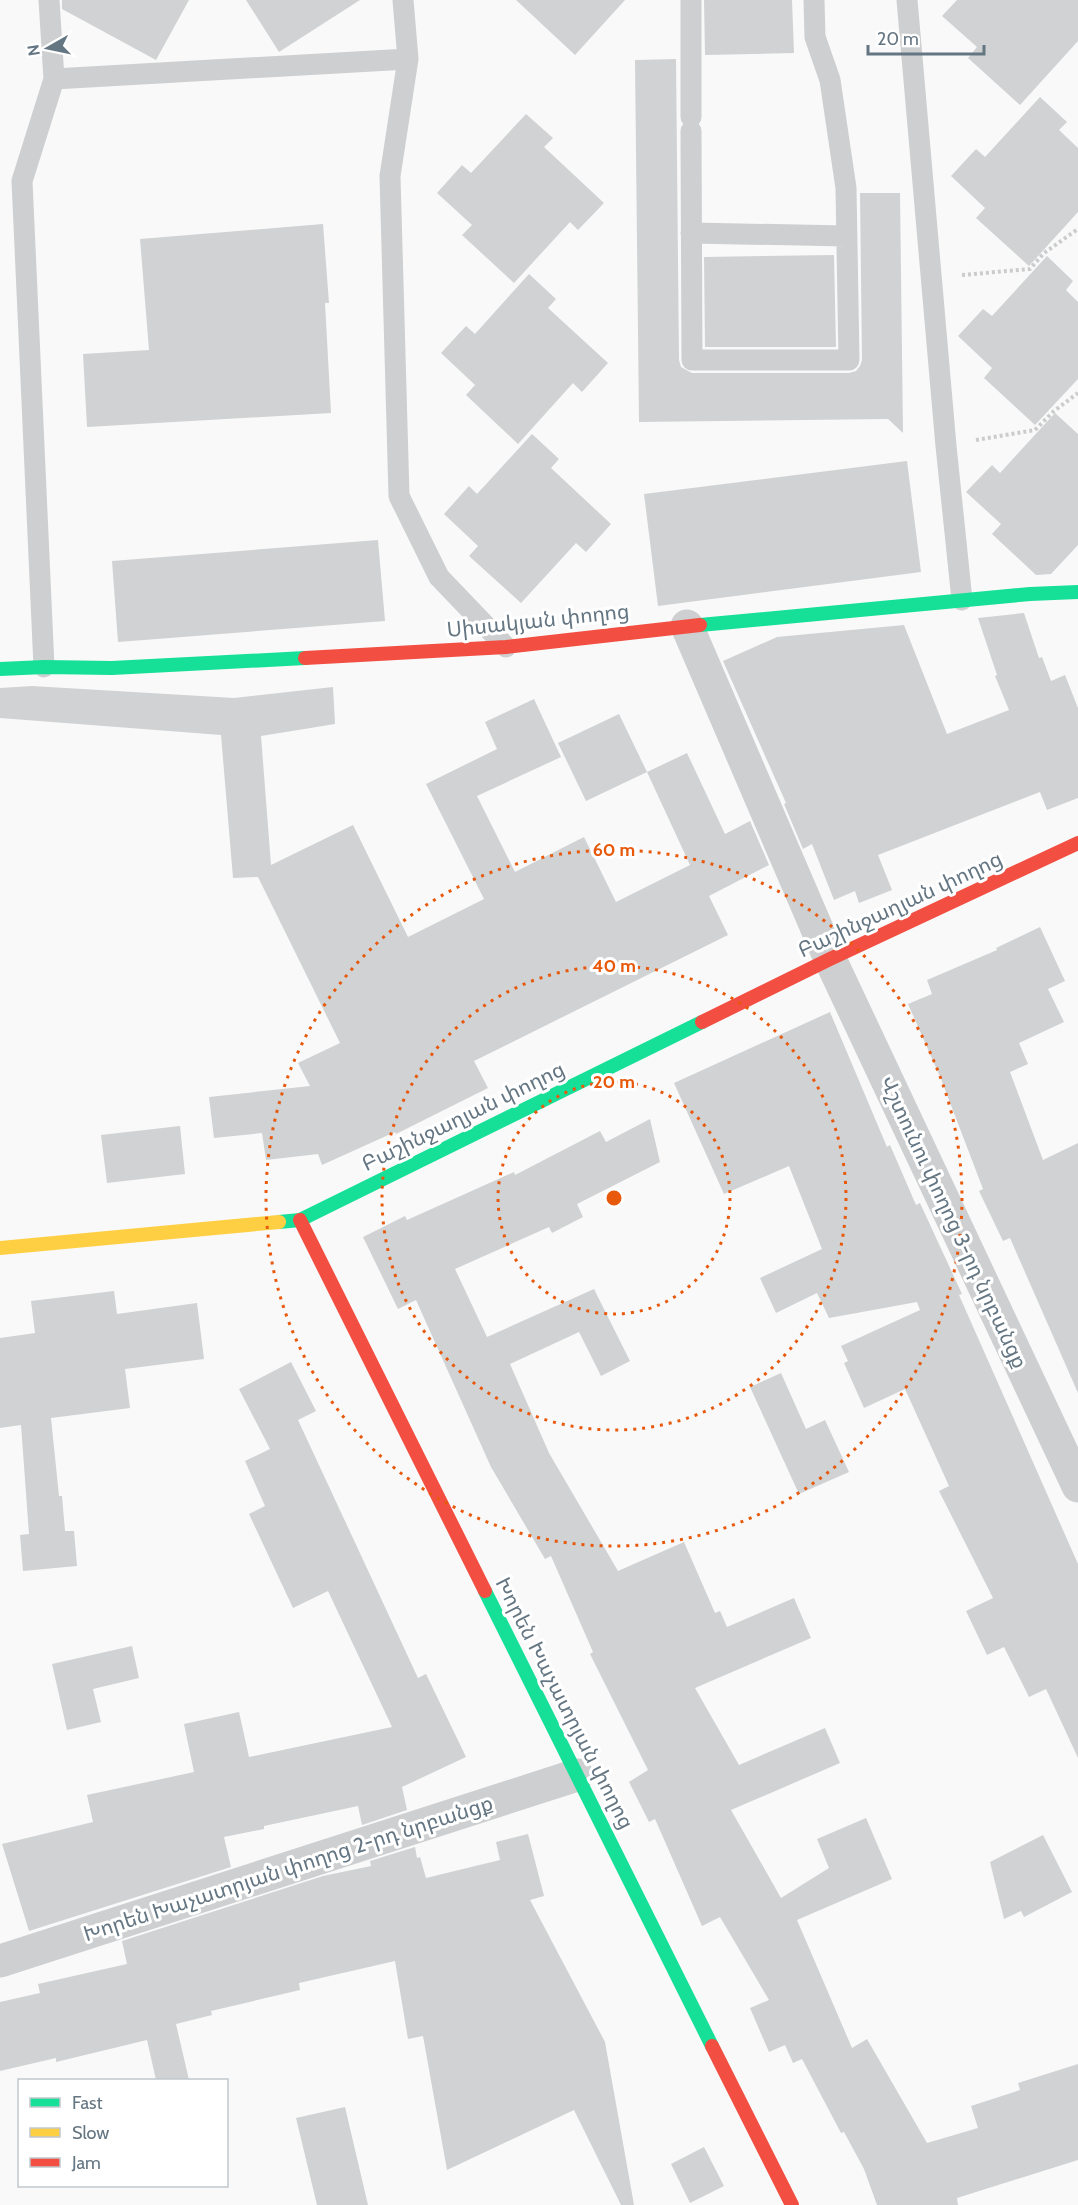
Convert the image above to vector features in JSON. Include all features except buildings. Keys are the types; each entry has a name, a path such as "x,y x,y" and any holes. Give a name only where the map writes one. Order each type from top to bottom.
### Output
{"street":[{"name":"Սիսակյան փողոց","path":"0,669 112,668 506,647 687,626 962,600 1078,592"},
{"name":"Վշտունու փողոց 3-րդ նրբանցք","path":"687,626 830,959 1078,1485"},
{"name":"Բաշինջաղյան փողոց","path":"0,1248 300,1220 830,959 1078,843"},
{"name":"Խորեն Խաչատրյան փողոց","path":"300,1220 792,2205"},
{"name":"Խորեն Խաչատրյան փողոց 2-րդ նրբանցք","path":"0,1961 577,1775"}],"lane":[{"path":"44,667 22,181 54,79 49,0"},
{"path":"403,0 408,59 390,176 399,496 439,577 506,647"},
{"path":"691,0 692,360 849,360 846,188 830,80 815,37 814,0"},
{"path":"907,0 946,446 962,600"},
{"path":"54,79 408,59"},
{"path":"691,233 847,236"}],"path":[{"path":"931,278 1030,270 1044,253 1078,229"},
{"path":"946,446 1035,430 1054,411 1078,393"}],"traffic: fast":[{"path":"700,625 1030,594 1078,592"},
{"path":"0,669 112,668 305,658"},
{"path":"279,1222 300,1220 702,1022"},
{"path":"485,1591 712,2046"}],"traffic: slow":[{"path":"0,1248 279,1222"}],"traffic: jam":[{"path":"305,658 506,647 700,625"},
{"path":"702,1022 830,959 1078,843"},
{"path":"300,1220 485,1591"},
{"path":"712,2046 792,2205"}]}
